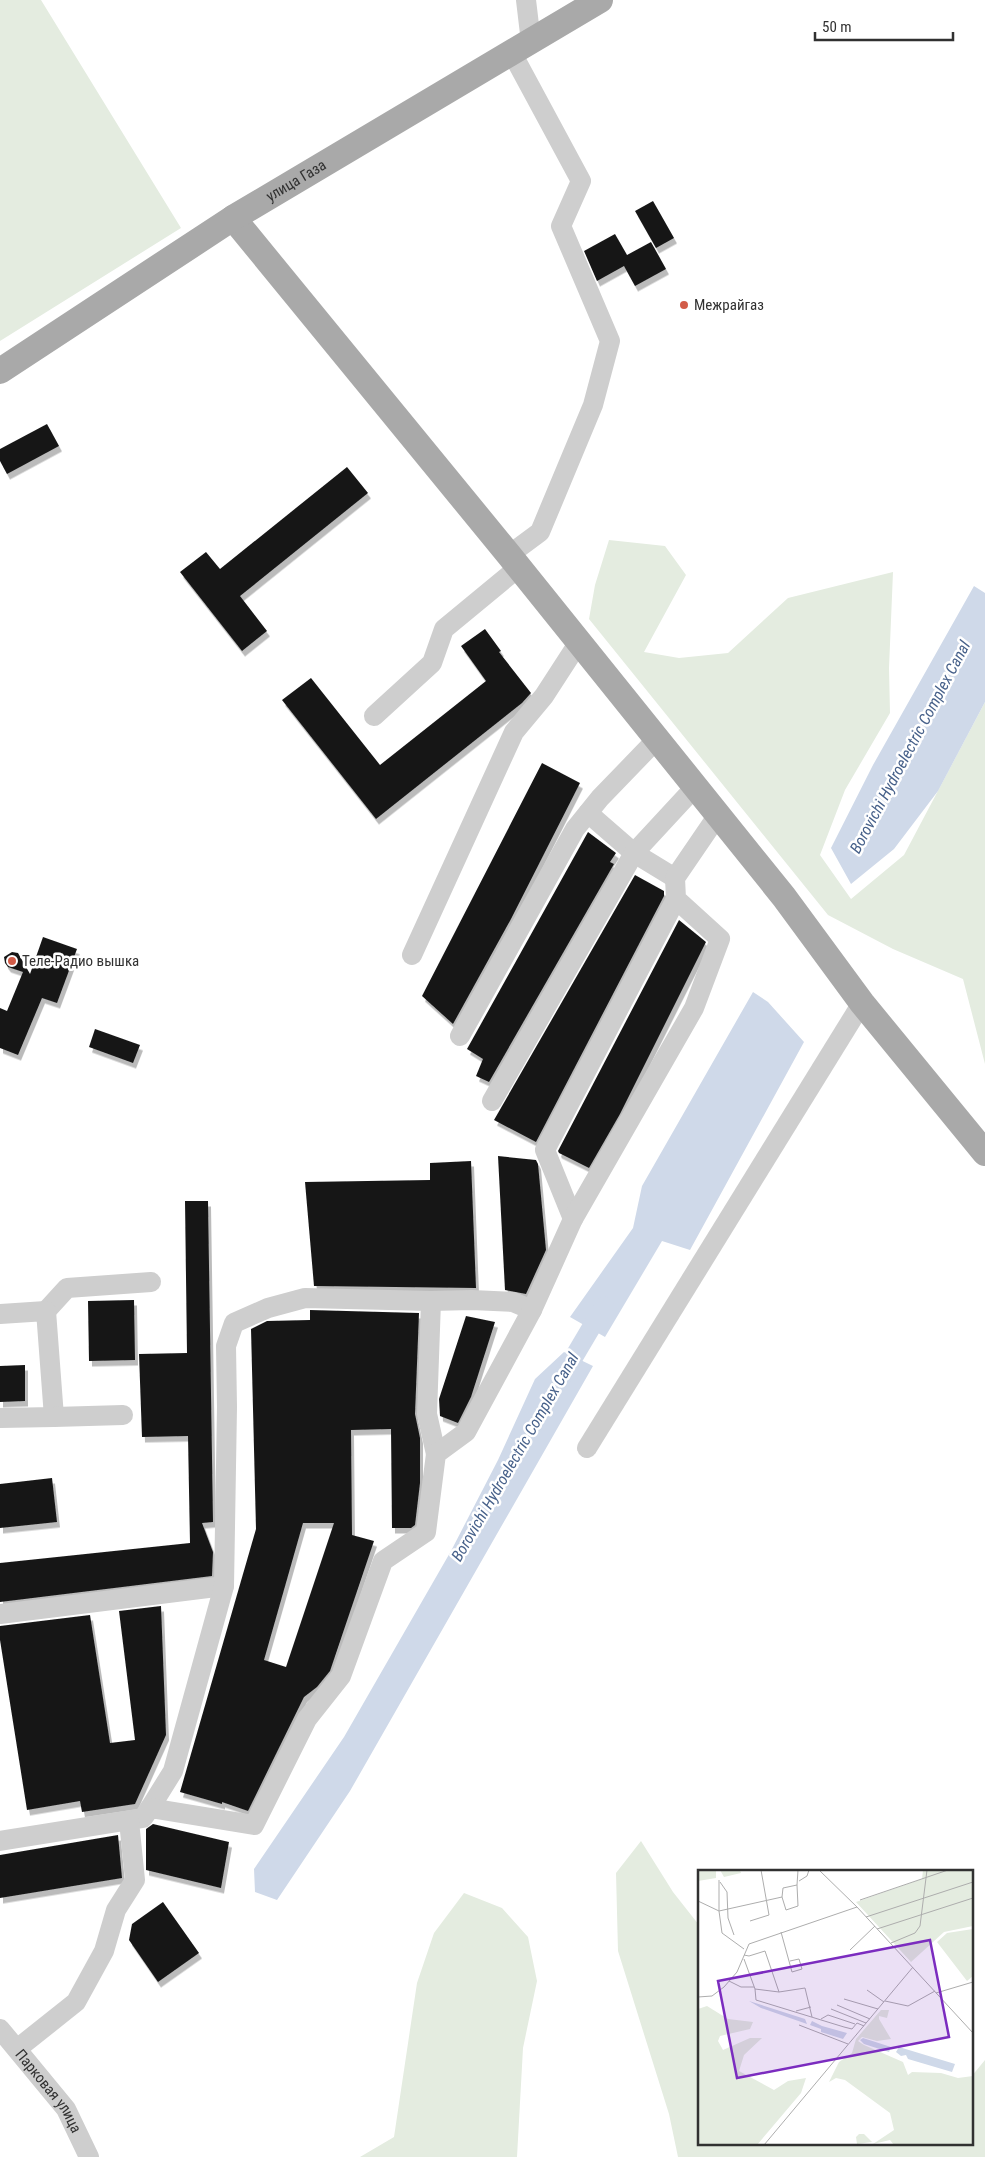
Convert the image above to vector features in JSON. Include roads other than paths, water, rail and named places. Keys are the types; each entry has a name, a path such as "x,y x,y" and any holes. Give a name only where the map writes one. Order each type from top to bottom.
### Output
{"main road":[{"name":"улица Газа","path":"0,371 233,218 600,0"},
{"path":"233,218 696,786 784,897 862,1003 985,1153"}],"street":[{"path":"374,716 432,662 444,629 514,561 540,532 593,405 610,342 561,226 581,181 522,48 526,0"},
{"path":"412,955 514,732 544,696 579,642"},
{"path":"460,1036 575,829 657,739"},
{"path":"492,1101 634,853 696,786"},
{"path":"588,813 634,853 675,878"},
{"path":"573,1219 546,1150 676,899 675,878 718,815"},
{"path":"436,1454 466,1432 532,1310 573,1219 694,1008 720,939 676,899"},
{"path":"587,1448 862,1003"},
{"path":"0,1314 46,1311 67,1288 151,1282"},
{"path":"0,1840 143,1818 173,1771 224,1586 227,1407 226,1346 234,1323 268,1308 305,1298 513,1302 532,1310"},
{"path":"150,1808 254,1825 306,1718 341,1676 383,1561 426,1532 436,1454 427,1414 431,1301"},
{"path":"46,1311 54,1417"},
{"path":"0,1418 123,1415"},
{"path":"0,1614 224,1586"},
{"path":"17,2049 76,2002 104,1950 116,1910 135,1880 129,1821"},
{"name":"Парковая улица","path":"0,2029 66,2109 89,2157"}],"water":[{"path":"974,586 985,593 985,702 938,791 894,849 851,884 831,848 873,765"},
{"path":"753,992 768,1002 804,1042 690,1250 662,1241 605,1337 570,1317 633,1228 642,1186"},
{"path":"564,1352 593,1366 350,1791 277,1900 255,1892 254,1869 344,1737 451,1551 498,1460 535,1379"}],"waterway":[{"name":"Borovichi Hydroelectric Complex Canal","path":"562,1377 604,1306"}],"place":[{"name":"Межрайгаз","path":"684,305"},
{"name":"Теле-Радио вышка","path":"12,961"}]}
